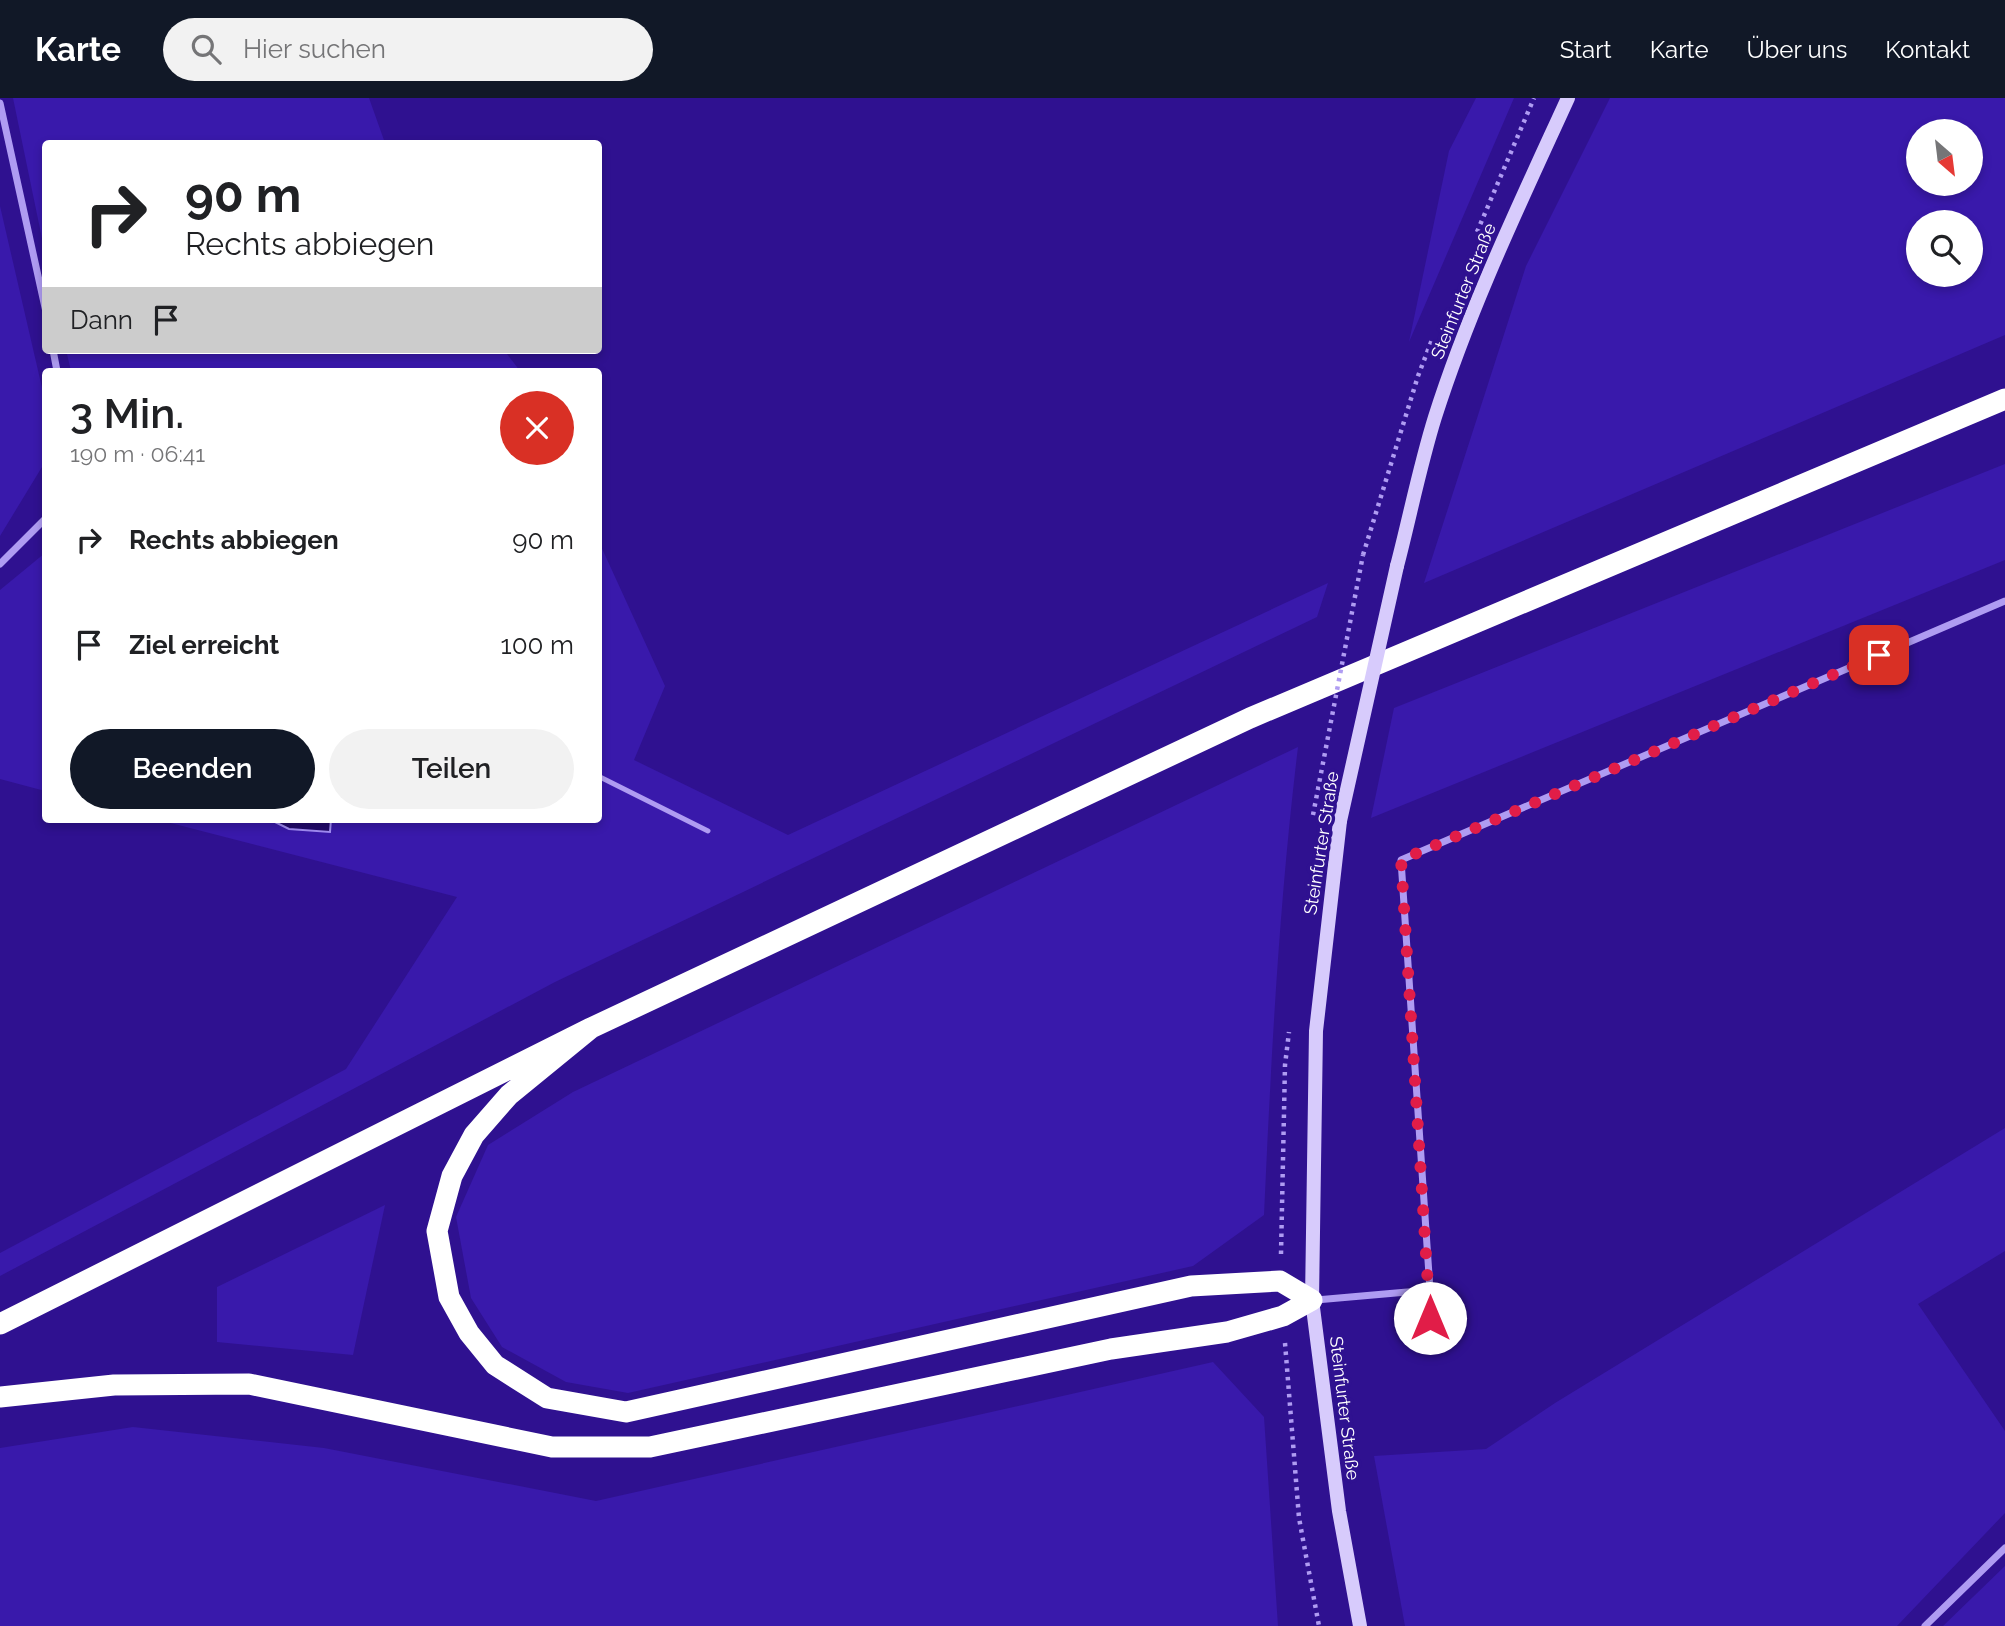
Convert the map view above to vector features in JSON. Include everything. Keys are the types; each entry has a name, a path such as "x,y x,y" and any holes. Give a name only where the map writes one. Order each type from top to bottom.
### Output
{"highway":[{"path":"0,1324 591,1028 1250,718 2005,399"},
{"path":"0,1397 114,1385 249,1384 552,1447 650,1447 1111,1349 1227,1332 1283,1316 1311,1300 1280,1281 1191,1286 626,1412 547,1398 495,1365 469,1333 449,1297 438,1231 452,1176 474,1135 509,1095 591,1028"}],"main road":[{"name":"Steinfurter Straße","path":"1360,1626 1339,1511 1311,1300 1316,1031 1340,821 1397,566 1435,418 1492,263 1568,98"}],"street":[{"path":"0,103 42,294"},
{"path":"0,564 42,522"},
{"path":"1430,1318 1401,860 2005,601"},
{"path":"1311,1300 1430,1290"},
{"path":"1925,1626 2005,1548"}],"lane":[{"path":"602,778 708,831"}],"path":[{"path":"1313,815 1363,555"}],"shaded area":[{"path":"13,98 369,98 384,140 42,140 42,238"},
{"path":"1476,98 1514,98 1409,342 1449,151"},
{"path":"1610,98 2005,98 2005,335 1424,583 1526,266"},
{"path":"0,206 42,388 42,467 0,536"},
{"path":"67,354 507,354 518,368 70,368"},
{"path":"2005,464 2005,560 1371,818 1394,708"},
{"path":"602,549 665,686 634,760 788,835 1328,583 1317,617 555,982 0,1276 0,1253 346,1069 457,897 170,823 602,823"},
{"path":"42,555 42,790 0,779 0,590"},
{"path":"1298,747 1281,922 1264,1215 1193,1266 628,1393 566,1382 502,1347 471,1298 456,1217 488,1145 573,1092"},
{"path":"277,823 331,823 330,832 289,829"},
{"path":"2005,1128 2005,1251 1918,1304 2005,1431 2005,1513 1897,1626 1405,1626 1374,1456 1486,1449 1555,1403"},
{"path":"385,1205 353,1355 217,1342 217,1287"},
{"path":"1213,1362 1264,1417 1278,1626 0,1626 0,1448 133,1427 324,1448 596,1501"},
{"path":"2005,1566 2005,1626 1943,1626"}],"route":[{"path":"1430,1318 1401,860 1879,655"}]}
